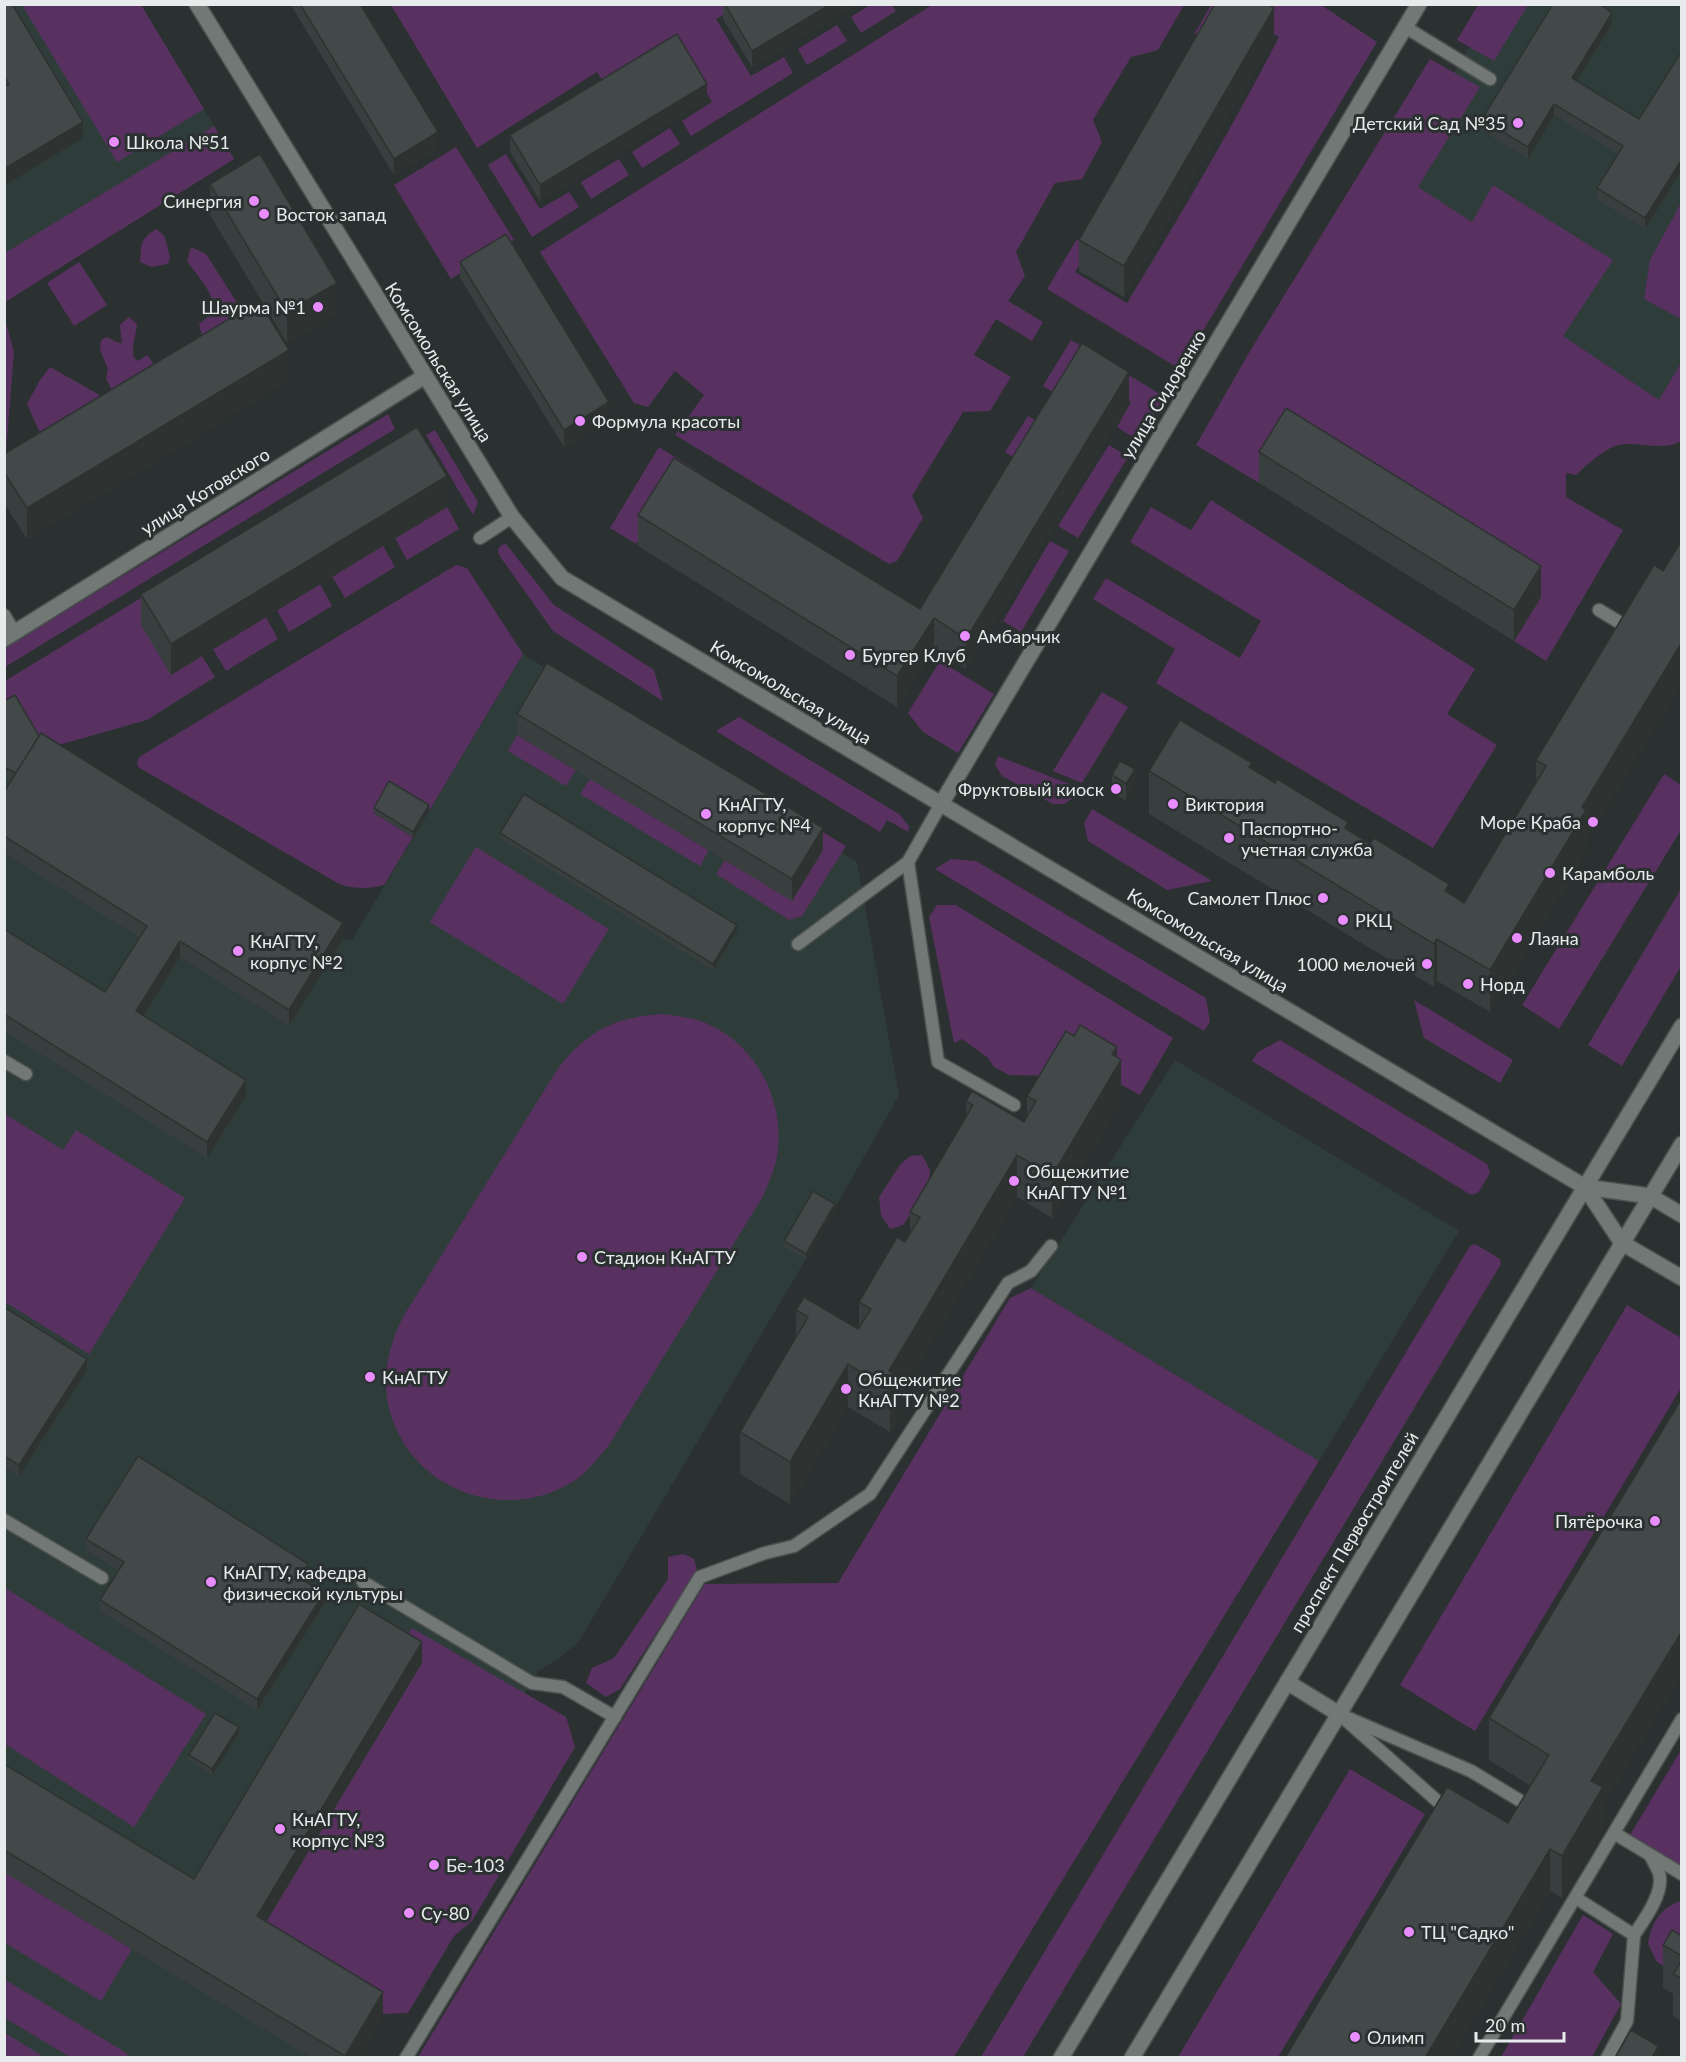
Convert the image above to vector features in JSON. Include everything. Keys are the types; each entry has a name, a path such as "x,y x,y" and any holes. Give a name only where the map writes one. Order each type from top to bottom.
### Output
{"street":[{"name":"Комсомольская улица","path":"197,4 512,517 562,578 1585,1187 1650,1196 1682,1215"},
{"name":"улица Сидоренко","path":"941,804 1419,4"},
{"name":"улица Котовского","path":"10,636 425,376"},
{"name":"проспект Первостроителей","path":"1068,2055 1287,1682 1682,1026"},
{"path":"1132,2058 1682,1144"},
{"name":"Комсомольская улица","path":"1585,1187 1622,1243 1682,1278"},
{"path":"1287,1682 1339,1714"}],"lane":[{"path":"1405,27 1491,79"},
{"path":"480,538 512,517"},
{"path":"1599,610 1638,633"},
{"path":"4,615 10,636"},
{"path":"798,944 908,862 941,804"},
{"path":"908,862 938,1062 1014,1105"},
{"path":"4,1061 26,1074"},
{"path":"406,2058 700,1577 765,1552 794,1546 870,1494 1008,1283 1031,1271 1051,1246"},
{"path":"4,1520 102,1578"},
{"path":"363,1582 531,1683 563,1687 615,1717"},
{"path":"1339,1714 1471,1771 1540,1813"},
{"path":"1339,1714 1444,1807 1459,1814"},
{"path":"1479,2058 1599,1848 1614,1833 1682,1719"},
{"path":"1614,1833 1682,1874"},
{"path":"1607,2058 1627,2021 1634,1935 1651,1910 1657,1896 1660,1875 1650,1855"},
{"path":"1577,1889 1634,1935"}],"shaded area":[{"name":"Школа №51","path":"5,5 141,5 234,159 5,302"},
{"path":"22,5 141,5 204,109 117,162"},
{"path":"391,5 741,5 716,19 751,76 784,57 793,73 691,136 682,121 712,102 680,44 607,88 597,72 477,148"},
{"path":"870,5 892,5 896,11 861,33 851,17"},
{"path":"932,5 1184,5 1158,50 1131,57 1093,120 1102,142 1082,179 1055,183 1016,252 1025,276 1008,301 1043,322 1032,341 996,319 974,355 1011,377 990,411 963,412 912,496 923,518 897,561 889,564 675,435 704,395 675,371 648,407 634,403 540,252"},
{"path":"1211,5 1321,5 1377,42 1180,369 1047,289 1077,239 1090,247 1075,272 1127,303 1205,172 1279,37 1226,7 1208,39 1195,33"},
{"path":"1478,5 1528,5 1494,61 1457,40"},
{"path":"1495,5 1681,5 1681,363 1642,429 1329,278"},
{"path":"837,25 847,41 807,65 798,49"},
{"path":"1430,59 1480,87 1418,187 1472,222 1493,185 1613,260 1563,336 1659,400 1681,363 1681,441 1665,446 1622,444 1599,455 1576,475 1566,473 1566,497 1623,530 1546,661 1514,641 1541,597 1286,439 1259,483 1196,445 1253,346"},
{"path":"214,126 234,159 5,302 5,253"},
{"path":"670,128 680,144 642,168 632,152"},
{"path":"456,147 514,240 451,279 394,185"},
{"path":"506,154 540,209 569,192 579,207 532,237 488,165"},
{"path":"619,159 629,175 591,199 581,182"},
{"path":"1681,203 1681,319 1644,299 1650,260"},
{"path":"157,229 165,237 170,258 168,264 151,267 140,262 141,251 145,238"},
{"path":"191,247 206,254 241,309 241,317 202,336 199,324 208,317 212,309 212,301 205,285 187,261"},
{"path":"79,262 107,305 74,326 47,283"},
{"path":"4,316 14,352 5,463 4,463"},
{"path":"129,317 137,324 133,346 134,358 138,361 147,355 153,363 154,372 112,390 106,379 108,369 100,350 101,340 107,337 122,343 120,325"},
{"path":"1071,340 1165,397 1139,441 1117,427 1131,402 1082,372 1065,400 1043,386"},
{"path":"50,367 98,394 103,403 50,435 39,431 27,404"},
{"path":"388,414 395,429 5,667 5,648"},
{"path":"1028,416 1047,427 1024,464 1005,452"},
{"path":"435,430 478,502 473,515 426,435"},
{"path":"1109,445 1128,457 1078,538 1058,526"},
{"path":"659,447 705,476 691,498 672,486 636,544 610,528"},
{"path":"367,460 142,625 171,674 202,656 215,677 147,720 41,750 5,712 5,681"},
{"path":"1211,500 1475,669 1447,714 1497,745 1433,848 1156,683 1175,649 1093,599 1106,578 1240,658 1261,621 1130,542 1151,507 1191,530"},
{"path":"447,507 459,529 407,560 395,538"},
{"path":"1050,541 1069,551 1021,632 1003,621"},
{"path":"506,544 554,605 654,670 663,701 553,631 499,555 498,550 501,545"},
{"path":"383,546 395,567 345,598 332,576"},
{"path":"456,565 467,568 523,654 429,811 374,813 413,837 384,885 363,888 341,885 138,767 139,757"},
{"path":"320,584 332,606 289,632 277,610"},
{"path":"266,617 278,639 226,671 213,649"},
{"name":"КнАГТУ","path":"523,654 857,862 899,1095 806,1259 579,1641 539,1671 525,1693 383,2014 357,2057 5,2058 5,712 41,750 343,939 352,940"},
{"path":"940,661 994,694 958,753 923,732 908,713"},
{"path":"1102,692 1128,707 1082,783 1053,771"},
{"path":"739,717 899,814 909,826 908,832 887,820 880,832 716,731"},
{"path":"517,735 576,770 566,786 508,751"},
{"path":"998,756 1079,788 1073,798 1064,804 1053,804 1002,776 995,765"},
{"path":"709,764 846,846 802,916 789,920 716,874 725,860"},
{"path":"1664,774 1681,785 1681,830 1559,1029 1522,1005"},
{"path":"590,779 709,850 700,866 580,794"},
{"path":"1092,809 1212,881 1167,890 1088,841 1084,823"},
{"path":"476,847 609,929 563,1004 430,922"},
{"path":"951,859 976,861 1206,998 1210,1022 1204,1031 935,869"},
{"path":"1681,889 1681,966 1622,1066 1588,1045"},
{"path":"937,905 956,905 1173,1038 1140,1095 1096,1071 1053,1076 1009,1075 994,1067 988,1058 962,1039 954,1043 929,917"},
{"path":"1414,1000 1513,1060 1500,1083 1424,1038"},
{"name":"Стадион КнАГТУ","path":"662,1014 694,1019 712,1026 742,1048 754,1062 764,1078 776,1112 778,1150 770,1180 762,1198 609,1445 588,1469 574,1481 548,1494 520,1500 492,1499 466,1493 441,1481 420,1463 403,1441 391,1415 386,1390 387,1364 393,1340 403,1317 557,1070 579,1045 603,1028 630,1019"},
{"path":"1280,1040 1487,1164 1490,1173 1478,1193 1471,1195 1252,1061 1258,1052"},
{"path":"1175,1060 1459,1231 1319,1461 1031,1288"},
{"path":"5,1114 63,1150 76,1130 185,1198 89,1354 5,1302"},
{"path":"922,1155 930,1170 928,1188 903,1225 890,1229 881,1215 879,1197 900,1165 910,1156"},
{"path":"1475,1244 1500,1259 1501,1264 1023,2057 981,2057 1470,1246"},
{"path":"1031,1288 1319,1461 954,2057 418,2057 705,1584 838,1583 1010,1298"},
{"path":"1627,1305 1681,1338 1681,1388 1475,1731 1400,1685"},
{"path":"684,1554 694,1559 697,1570 620,1689 606,1697 586,1683 592,1668 614,1658 668,1579 668,1557"},
{"path":"5,1588 206,1714 134,1827 5,1744"},
{"path":"412,1628 566,1717 575,1747 472,1921 454,1936 408,2013 383,2014 257,1937 421,1664 399,1650"},
{"path":"1681,1750 1681,1866 1630,1835"},
{"path":"1350,1769 1425,1814 1278,2057 1178,2057"},
{"path":"4,1872 132,1949 101,2001 5,1943"},
{"path":"1681,1901 1681,1978 1656,1961 1648,1943 1658,1917 1662,1912"},
{"path":"1583,1915 1613,1934 1593,1972 1621,2004 1592,2057 1501,2057"},
{"path":"4,1979 128,2054 126,2057 70,2057 5,2018"},
{"path":"5,2033 44,2057 5,2057"}],"building":[{"path":"4,4 12,4 83,122 4,169 4,87 9,84 4,76"},
{"path":"300,4 360,4 438,132 394,159"},
{"path":"725,4 831,4 752,51"},
{"path":"1215,4 1267,4 1274,8 1124,266 1079,240"},
{"name":"Детский Сад №35","path":"1553,4 1599,4 1612,13 1572,78 1639,119 1682,51 1682,159 1645,218 1597,188 1623,146 1554,104 1528,147 1482,119"},
{"path":"677,34 707,84 540,185 510,135"},
{"path":"260,154 337,283 287,312 210,184"},
{"path":"506,234 609,402 564,430 460,262"},
{"path":"259,301 289,350 27,508 4,472 4,454"},
{"path":"1082,343 1129,372 966,639 934,618 897,676 638,515 674,458 920,609"},
{"path":"1286,408 1541,566 1514,610 1259,452"},
{"path":"417,427 447,476 171,644 141,594"},
{"path":"1682,540 1682,642 1582,807 1586,810 1490,970 1437,939 1434,944 1149,771 1180,720 1252,763 1249,767 1275,783 1277,779 1348,822 1345,828 1370,844 1374,838 1449,884 1445,891 1464,903 1546,766 1536,760 1654,565 1663,571"},
{"name":"КнАГТУ, корпус №4","path":"547,663 823,828 792,879 517,714"},
{"path":"15,695 39,736 16,773 4,767 4,701"},
{"name":"КнАГТУ, корпус №2","path":"41,733 343,923 289,1010 180,941 136,1011 246,1080 207,1142 4,1014 4,929 105,992 147,926 4,836 4,792"},
{"path":"1120,761 1135,769 1126,784 1112,775"},
{"path":"389,781 429,805 413,832 374,808"},
{"path":"524,794 737,925 713,964 500,833"},
{"path":"1080,1025 1117,1047 1112,1054 1121,1060 1052,1176 1017,1155 889,1371 898,1376 890,1390 848,1364 790,1462 740,1432 808,1317 796,1310 804,1297 858,1329 871,1309 859,1302 897,1237 905,1242 920,1217 910,1212 973,1105 966,1101 972,1091 1024,1122 1036,1101 1027,1096 1066,1031 1074,1036"},
{"path":"813,1191 835,1204 806,1254 784,1241"},
{"path":"4,1307 87,1359 19,1465 4,1456"},
{"path":"1682,1398 1682,1631 1591,1781 1603,1787 1562,1856 1550,1849 1425,2058 1285,2058 1447,1787 1508,1823 1549,1755 1489,1718"},
{"name":"КнАГТУ, кафедра физической культуры","path":"138,1456 308,1564 300,1578 324,1593 257,1699 100,1600 124,1562 86,1539"},
{"name":"КнАГТУ, корпус №3","path":"359,1604 422,1642 257,1916 383,1992 345,2056 4,1850 4,1764 194,1879"},
{"path":"215,1713 239,1727 212,1769 189,1755"},
{"path":"1672,1930 1682,1936 1682,1956 1663,1945"},
{"path":"1682,1960 1682,1979 1673,1974"},
{"path":"1631,2030 1658,2046 1652,2058 1615,2058"}],"place":[{"name":"Детский Сад №35","path":"1518,123"},
{"name":"Школа №51","path":"114,142"},
{"name":"Синергия","path":"254,201"},
{"name":"Восток запад","path":"264,214"},
{"name":"Шаурма №1","path":"318,307"},
{"name":"Формула красоты","path":"580,421"},
{"name":"Амбарчик","path":"965,636"},
{"name":"Бургер Клуб","path":"850,655"},
{"name":"Фруктовый киоск","path":"1116,789"},
{"name":"Виктория","path":"1173,804"},
{"name":"КнАГТУ, корпус №4","path":"706,814"},
{"name":"Море Краба","path":"1593,822"},
{"name":"Паспортно- учетная служба","path":"1229,838"},
{"name":"Карамболь","path":"1550,873"},
{"name":"Самолет Плюс","path":"1323,898"},
{"name":"РКЦ","path":"1343,920"},
{"name":"Лаяна","path":"1517,938"},
{"name":"КнАГТУ, корпус №2","path":"238,951"},
{"name":"1000 мелочей","path":"1427,964"},
{"name":"Норд","path":"1468,984"},
{"name":"Общежитие КнАГТУ №1","path":"1014,1181"},
{"name":"Стадион КнАГТУ","path":"582,1257"},
{"name":"КнАГТУ","path":"370,1377"},
{"name":"Общежитие КнАГТУ №2","path":"846,1389"},
{"name":"Пятёрочка","path":"1655,1521"},
{"name":"КнАГТУ, кафедра физической культуры","path":"211,1582"},
{"name":"КнАГТУ, корпус №3","path":"280,1829"},
{"name":"Бе-103","path":"434,1865"},
{"name":"Су-80","path":"409,1913"},
{"name":"ТЦ \"Садко\"","path":"1409,1932"},
{"name":"Олимп","path":"1355,2037"}]}
